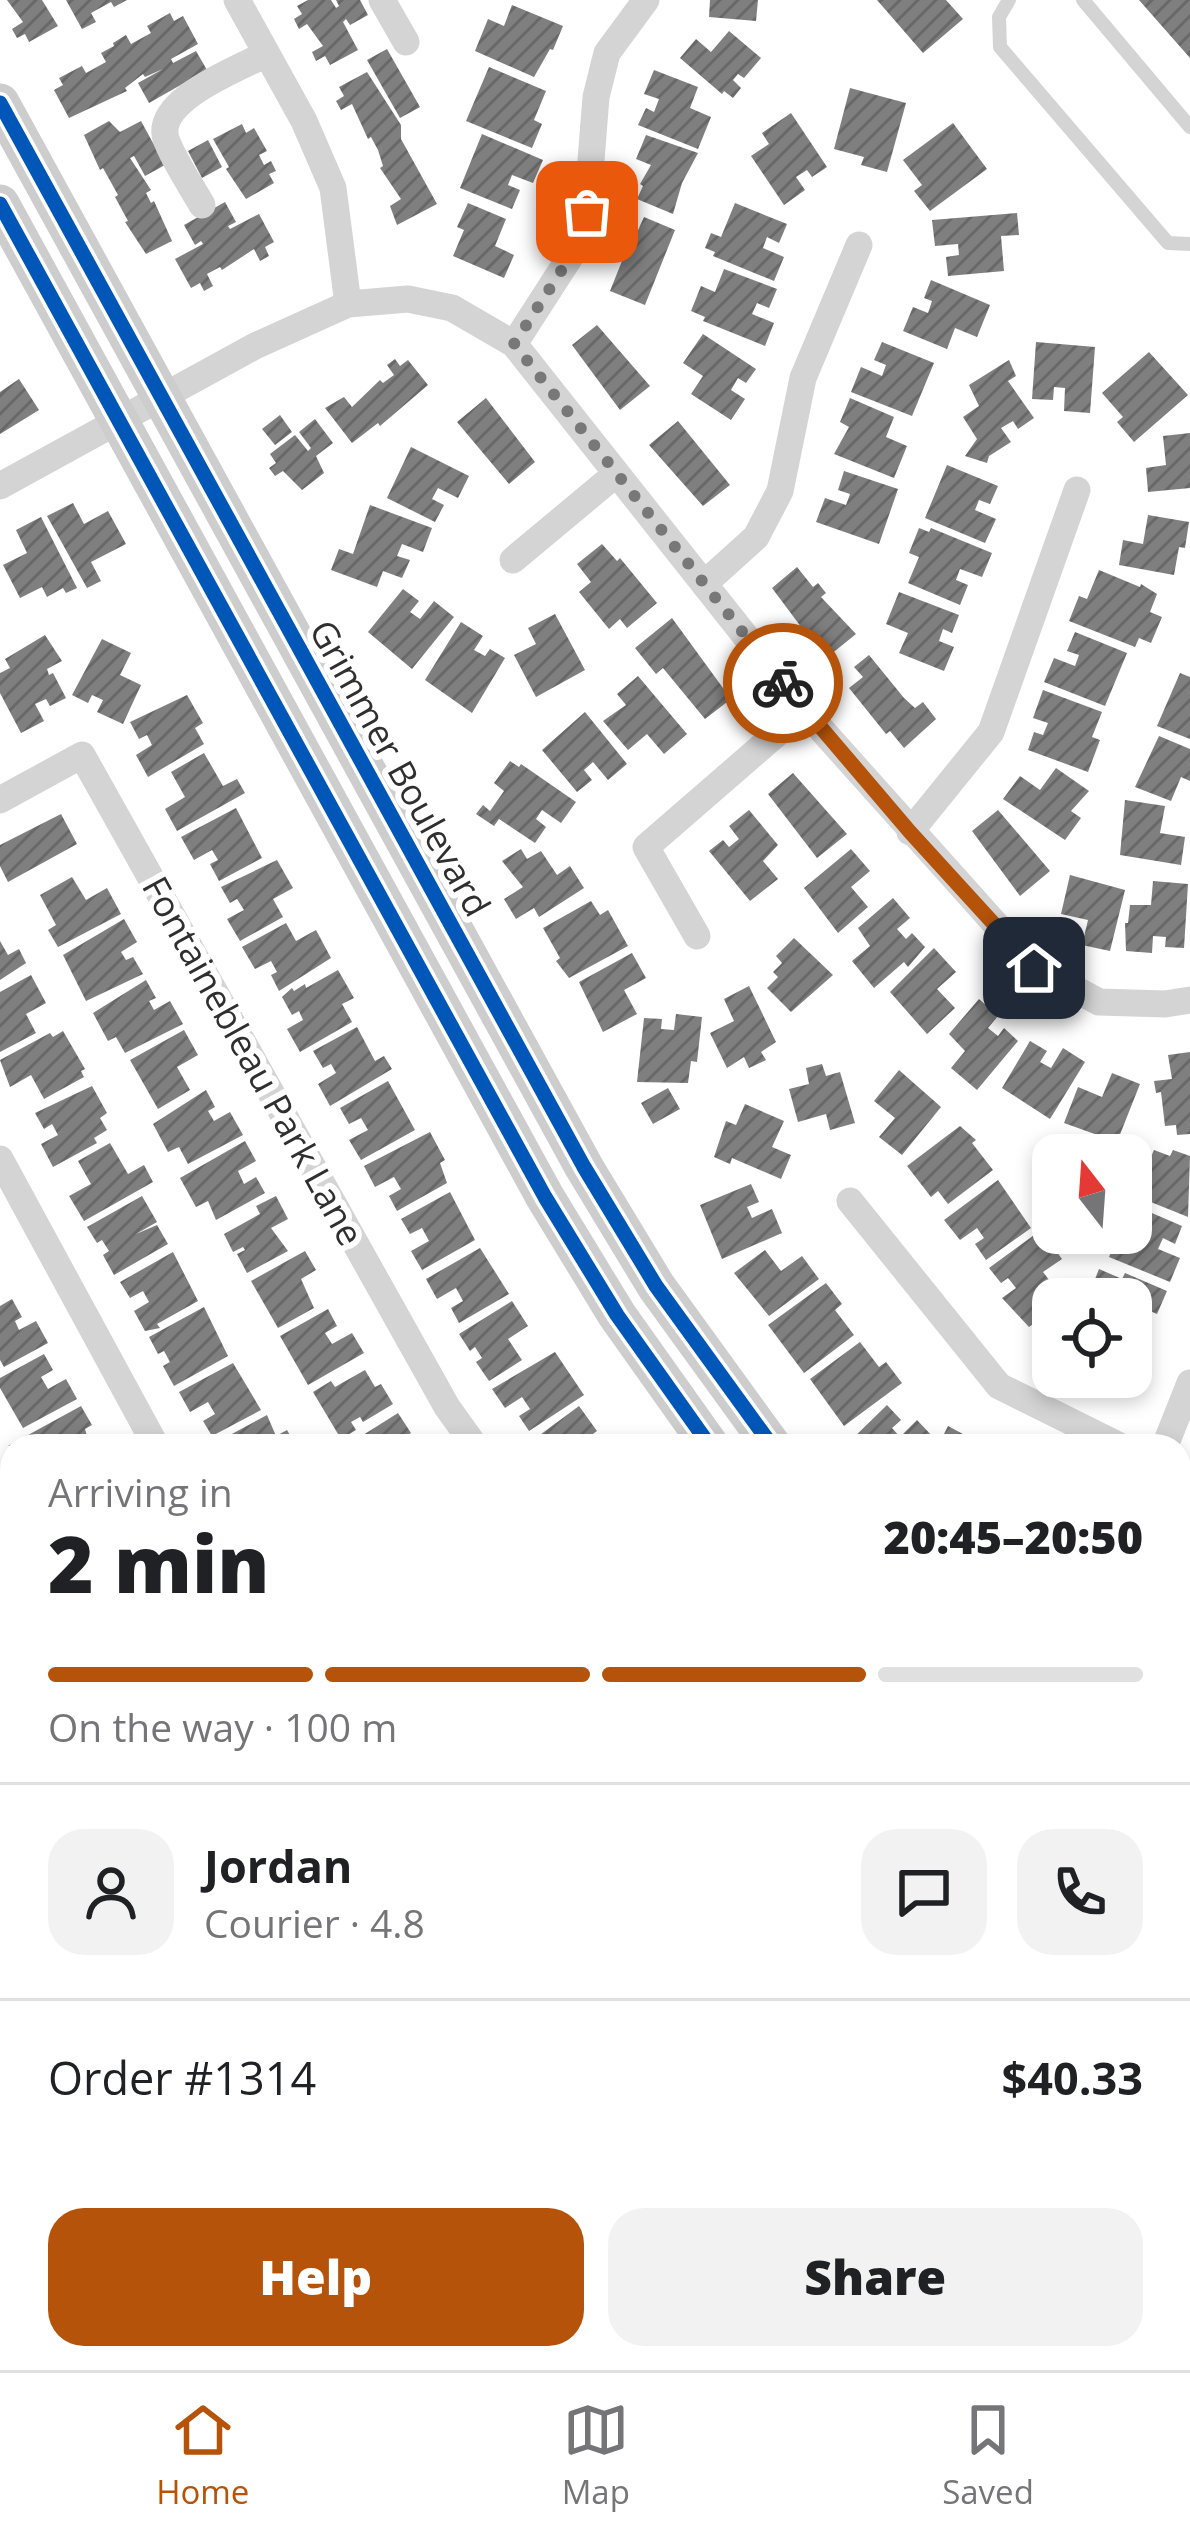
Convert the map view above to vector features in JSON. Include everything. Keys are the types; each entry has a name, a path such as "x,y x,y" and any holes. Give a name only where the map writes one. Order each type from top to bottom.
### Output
{"main road":[{"name":"Grimmer Boulevard","path":"0,103 584,1166 656,1286 763,1434"},
{"path":"0,204 545,1197 617,1315 701,1434"}],"street":[{"path":"237,0 304,121 332,188 348,304"},
{"path":"382,0 406,42"},
{"path":"514,344 572,254 587,212 596,97 607,53 646,0"},
{"path":"202,205 165,136 165,121 178,101 266,54"},
{"path":"704,583 756,536 780,491 803,378 859,245"},
{"path":"0,486 256,346 348,304 408,299 452,308 514,344 804,710 1034,968 1099,1002 1190,1000"},
{"path":"513,560 616,474"},
{"path":"910,832 991,732 1077,490"},
{"path":"697,936 646,847 804,710"},
{"name":"Fontainebleau Park Lane","path":"0,800 82,755 466,1434"},
{"path":"0,1160 149,1434"},
{"path":"850,1201 999,1386 1096,1434"},
{"path":"1170,1434 1190,1383"}],"lane":[{"path":"1009,0 999,17 1000,47 1168,244 1190,244"},
{"path":"1083,0 1190,127"}],"building":[{"path":"7,0 42,0 58,26 29,42 25,34 17,38 12,29 23,22"},
{"path":"66,0 127,0 91,13 96,22 82,29"},
{"path":"308,0 331,0 336,8 336,0 360,0 368,15 350,25 346,19 343,22 358,50 330,65 325,56 316,61 312,52 323,46 307,24 299,29 294,19 302,14 297,6"},
{"path":"710,0 758,0 756,21 709,17"},
{"path":"877,0 946,0 963,19 923,53"},
{"path":"1139,0 1190,0 1190,58"},
{"path":"512,5 563,26 534,77 475,51 488,19 504,26"},
{"path":"170,13 174,21 183,16 198,44 171,59 173,63 196,51 207,70 149,103 138,83 163,69 143,74 127,91 69,118 54,90 63,85 59,78 82,66 86,73 106,62 101,53 113,43 126,35 131,44 151,33 147,26"},
{"path":"729,31 761,58 744,78 738,74 733,80 741,88 733,98 680,58 696,39 711,52"},
{"path":"387,49 420,107 400,118 367,60"},
{"path":"489,67 546,91 534,120 542,124 532,148 466,121"},
{"path":"654,70 698,87 690,108 711,117 698,149 638,125 646,108 654,112 659,99 644,94"},
{"path":"367,72 401,125 401,139 437,204 397,225 390,206 401,199 380,168 378,150 352,104 341,110 336,101 344,96 339,87"},
{"path":"850,88 906,103 887,172 861,165 864,157 834,149"},
{"path":"791,113 827,167 812,177 807,170 796,177 805,190 784,205 751,156 769,144 762,133"},
{"path":"109,121 120,132 141,121 165,165 145,176 134,156 130,158 151,190 146,193 172,241 146,254 125,222 118,195 84,135"},
{"path":"953,123 987,169 930,211 914,191 922,185 903,160"},
{"path":"242,124 246,133 254,128 267,151 259,155 264,165 271,161 276,171 269,174 274,183 246,199 213,139"},
{"path":"482,134 543,160 533,183 512,175 508,185 520,190 512,209 460,188"},
{"path":"646,135 698,153 673,214 637,199 651,165 636,159"},
{"path":"208,140 222,167 202,178 188,151"},
{"path":"225,202 236,222 230,229 259,214 274,242 265,247 269,256 260,261 254,249 207,274 213,286 204,291 200,283 191,288 175,259 203,244 195,245 184,225"},
{"path":"468,203 506,219 495,246 514,255 504,278 453,256 464,230 457,227"},
{"path":"735,203 787,224 779,243 767,237 763,248 784,257 774,281 713,256 715,252 705,248 711,233 721,237"},
{"path":"1017,213 1019,235 1001,236 1004,271 948,276 946,257 959,255 958,244 935,246 932,220"},
{"path":"644,217 675,230 645,305 610,291"},
{"path":"724,269 777,289 769,308 757,303 752,314 774,323 765,346 703,321 705,317 691,311 701,286 715,292"},
{"path":"931,280 990,305 977,337 955,328 947,349 903,331 913,307 928,313 932,301 924,298"},
{"path":"597,325 650,386 620,410 572,345"},
{"path":"703,334 756,369 746,383 738,378 731,390 745,399 731,420 691,394 703,376 683,363"},
{"path":"882,342 934,363 912,416 851,392 861,367 882,376 886,365 874,360"},
{"path":"1036,342 1095,347 1090,413 1064,411 1065,388 1054,387 1053,400 1032,399"},
{"path":"1149,352 1188,395 1134,442 1117,422 1123,417 1102,393"},
{"path":"395,359 400,366 408,360 428,385 352,443 325,408 344,397 352,407 380,380 383,383 394,375 387,365"},
{"path":"1009,360 1016,376 1008,381 1034,418 1018,429 1013,421 1001,428 1011,442 989,456 987,463 965,456 977,439 963,417 979,406 969,385"},
{"path":"19,379 39,410 0,434 0,392"},
{"path":"486,398 535,462 509,484 457,422"},
{"path":"850,398 894,417 886,437 907,446 894,478 834,454 849,427 840,422"},
{"path":"280,415 292,432 275,445 262,429"},
{"path":"315,419 333,443 316,456 324,473 302,490 283,471 275,476 269,468 276,463 270,454 295,435 308,451 311,448 299,432"},
{"path":"678,421 730,485 703,506 649,445"},
{"path":"1190,433 1190,488 1148,492 1146,468 1166,465 1163,436"},
{"path":"411,447 469,476 458,498 438,488 432,499 444,505 435,522 387,498"},
{"path":"947,465 998,486 990,504 979,500 975,510 996,519 985,543 925,518"},
{"path":"844,471 898,489 879,544 816,522 825,498 846,505 850,494 838,490"},
{"path":"73,503 84,524 108,511 126,544 91,562 101,581 87,588 47,516"},
{"path":"370,505 432,528 423,552 402,544 397,556 410,560 402,578 383,571 377,587 331,570 339,549 353,554"},
{"path":"1148,515 1189,522 1174,575 1119,565 1123,540 1143,544"},
{"path":"41,517 77,588 66,593 63,588 47,597 42,587 20,598 3,565 27,553 16,530"},
{"path":"919,528 929,532 931,528 992,553 982,577 960,569 956,580 968,585 960,605 908,583 919,557 909,553"},
{"path":"602,544 617,561 620,558 657,603 627,628 620,619 609,629 579,592 591,582 577,564"},
{"path":"797,567 813,587 818,583 826,593 821,597 856,634 825,659 772,588"},
{"path":"1099,570 1157,594 1150,612 1162,617 1151,643 1139,638 1135,647 1069,621 1079,596 1087,599"},
{"path":"403,589 419,601 410,612 420,619 434,601 454,617 412,669 368,632"},
{"path":"899,592 959,615 952,633 943,629 939,641 954,647 944,671 899,653 908,633 886,624"},
{"path":"555,614 585,670 536,697 514,655 536,644 528,628"},
{"path":"672,618 731,699 705,719 663,668 656,674 635,648"},
{"path":"461,622 483,636 474,650 485,656 490,649 505,658 472,713 425,680"},
{"path":"1075,632 1127,653 1105,706 1044,682 1054,658 1075,666 1079,655 1067,651"},
{"path":"45,635 62,661 47,669 49,675 53,673 66,698 50,706 46,699 35,704 44,721 21,733 0,693 0,673 10,668 5,659"},
{"path":"102,639 131,653 120,675 141,685 123,724 97,712 103,700 92,695 88,703 72,695"},
{"path":"869,655 904,698 915,708 923,702 936,719 904,748 890,731 886,734 849,688 863,677 854,667"},
{"path":"1180,673 1190,677 1190,739 1157,726"},
{"path":"638,676 687,734 664,754 647,734 628,750 603,721 626,705 617,694"},
{"path":"1043,690 1102,712 1092,737 1100,740 1088,772 1028,750 1034,732 1043,735 1048,723 1033,718"},
{"path":"187,695 203,723 195,728 204,744 148,777 136,755 152,745 147,735 139,739 130,722"},
{"path":"585,712 627,764 608,780 593,762 584,770 592,780 577,792 542,750"},
{"path":"1159,736 1190,749 1190,781 1181,777 1171,801 1135,787"},
{"path":"204,753 223,786 237,779 245,793 177,831 165,809 185,797 171,772"},
{"path":"510,761 576,802 561,823 542,810 536,819 546,827 535,843 499,819 494,826 476,814 483,805 490,811 504,791 494,783"},
{"path":"1056,768 1089,791 1071,811 1081,818 1065,840 1003,799 1020,776 1040,790"},
{"path":"793,773 847,834 817,858 768,794"},
{"path":"1125,800 1165,806 1160,833 1185,837 1181,865 1120,855"},
{"path":"236,808 262,858 219,881 210,864 218,860 212,850 194,860 181,837"},
{"path":"749,810 778,845 763,861 778,879 750,901 709,851 723,840 729,847 739,839 729,826"},
{"path":"998,810 1050,871 1020,896 972,831"},
{"path":"61,814 77,844 8,882 0,866 0,845"},
{"path":"521,849 527,859 541,851 557,875 570,866 584,888 539,917 534,908 516,919 504,899 523,887 502,861"},
{"path":"851,849 870,871 851,887 868,907 838,933 804,888"},
{"path":"277,860 293,888 273,899 283,917 240,941 227,919 244,910 237,899 230,903 221,887"},
{"path":"1070,875 1125,890 1110,951 1082,945 1088,920 1061,914"},
{"path":"72,877 86,900 107,888 121,914 58,947 48,930 56,925 40,895"},
{"path":"1153,881 1188,884 1184,948 1165,947 1166,937 1153,936 1152,953 1126,951 1130,905 1151,905"},
{"path":"893,898 910,918 897,929 906,939 912,933 925,947 908,967 904,962 874,988 852,961 870,946 858,928"},
{"path":"591,901 600,915 608,910 628,946 569,978 556,961 560,958 543,928"},
{"path":"124,919 137,942 121,952 126,960 133,957 143,974 86,1001 63,955"},
{"path":"286,923 296,941 316,930 331,958 279,991 271,975 277,972 271,961 255,969 242,947"},
{"path":"794,938 833,975 791,1012 767,988 778,977 773,972 782,963 776,956"},
{"path":"0,941 8,955 19,949 26,963 0,980"},
{"path":"934,948 956,972 937,989 955,1008 927,1034 890,992"},
{"path":"632,953 646,978 624,990 637,1014 603,1032 579,982"},
{"path":"338,970 354,998 342,1004 352,1022 300,1052 287,1029 303,1020 299,1011 292,1015 282,997 292,988 305,984 306,988"},
{"path":"31,975 46,1003 26,1014 36,1033 0,1052 0,992"},
{"path":"146,980 156,998 149,1001 154,1010 170,1001 183,1024 125,1053 116,1037 108,1041 93,1013"},
{"path":"749,986 776,1042 761,1052 766,1060 749,1068 744,1057 727,1068 710,1033 734,1021 724,999"},
{"path":"979,999 998,1016 988,1028 998,1036 1004,1028 1018,1041 977,1090 951,1068 965,1051 949,1034"},
{"path":"676,1014 702,1017 697,1062 691,1061 688,1083 637,1082 644,1018 662,1019 661,1029 674,1030"},
{"path":"357,1027 375,1061 384,1056 392,1069 330,1106 318,1084 336,1073 331,1064 323,1068 313,1051"},
{"path":"184,1030 198,1055 177,1067 190,1090 158,1109 130,1060"},
{"path":"63,1031 85,1069 81,1071 84,1077 44,1099 31,1075 10,1087 0,1060 50,1033 53,1037"},
{"path":"1030,1041 1047,1051 1040,1062 1051,1068 1063,1048 1085,1062 1050,1119 1002,1088"},
{"path":"1190,1052 1190,1134 1177,1135 1176,1125 1165,1126 1161,1092 1156,1093 1154,1081 1172,1079 1168,1055"},
{"path":"822,1064 826,1076 840,1072 855,1123 830,1130 826,1114 798,1122 789,1089 809,1084 806,1068"},
{"path":"899,1070 941,1107 902,1155 879,1137 895,1118 874,1101"},
{"path":"1112,1073 1140,1084 1120,1134 1095,1134 1064,1123 1078,1087 1102,1097"},
{"path":"388,1081 415,1130 361,1160 349,1140 368,1130 361,1118 349,1124 340,1108"},
{"path":"92,1086 107,1113 100,1118 107,1130 94,1138 97,1143 53,1167 41,1144 58,1135 52,1124 44,1129 35,1113"},
{"path":"668,1088 680,1109 653,1124 641,1103"},
{"path":"206,1090 215,1107 208,1111 214,1121 230,1112 243,1135 188,1164 179,1147 168,1152 153,1124"},
{"path":"745,1104 784,1121 772,1147 791,1155 781,1179 732,1158 730,1164 714,1157 726,1121 736,1125"},
{"path":"960,1126 976,1140 972,1143 993,1170 948,1204 938,1191 931,1197 907,1166"},
{"path":"430,1132 445,1160 440,1163 447,1183 397,1211 389,1196 401,1189 394,1177 375,1187 364,1166"},
{"path":"245,1141 256,1161 238,1171 244,1184 256,1177 265,1193 216,1220 208,1201 196,1207 180,1178"},
{"path":"110,1143 128,1174 144,1165 153,1182 84,1221 69,1196 91,1184 78,1161"},
{"path":"1154,1150 1170,1156 1173,1150 1190,1156 1188,1217 1152,1202"},
{"path":"998,1180 1031,1228 986,1260 975,1244 984,1238 977,1228 960,1240 944,1220"},
{"path":"751,1184 759,1202 747,1207 752,1218 772,1209 782,1233 722,1259 700,1205"},
{"path":"450,1192 475,1240 422,1270 411,1251 429,1241 422,1228 410,1234 401,1219"},
{"path":"142,1196 157,1222 136,1234 157,1225 168,1244 114,1275 103,1255 109,1251 87,1227"},
{"path":"276,1196 288,1219 271,1228 288,1251 247,1273 237,1254 245,1250 233,1252 224,1234 260,1214 256,1206"},
{"path":"1152,1213 1182,1226 1175,1244 1163,1238 1158,1249 1180,1258 1170,1282 1109,1257 1152,1254"},
{"path":"1032,1237 1032,1254 1058,1254 1062,1259 1043,1272 1048,1278 1032,1278 1029,1327 1002,1298 1016,1288 1008,1278 1001,1283 989,1268"},
{"path":"480,1248 509,1294 459,1323 451,1308 463,1301 456,1288 437,1299 426,1279"},
{"path":"765,1250 781,1271 802,1256 819,1279 769,1316 734,1273"},
{"path":"305,1251 316,1270 301,1279 314,1308 278,1328 251,1281"},
{"path":"173,1252 198,1301 157,1324 160,1328 145,1331 134,1311 149,1302 143,1291 130,1298 120,1282"},
{"path":"1099,1269 1120,1278 1095,1278"},
{"path":"826,1283 842,1304 835,1310 854,1335 804,1373 768,1325"},
{"path":"1152,1285 1167,1291 1157,1314 1152,1312"},
{"path":"12,1299 22,1317 15,1321 19,1330 36,1321 48,1343 4,1367 0,1306"},
{"path":"512,1301 528,1326 508,1339 522,1360 489,1381 476,1362 482,1358 475,1347 470,1351 459,1334"},
{"path":"204,1307 228,1356 174,1386 163,1366 170,1362 164,1351 158,1354 149,1337"},
{"path":"328,1309 337,1326 325,1333 332,1344 352,1333 364,1353 308,1385 280,1336"},
{"path":"860,1342 879,1367 886,1362 902,1383 844,1426 810,1379"},
{"path":"555,1352 584,1395 529,1431 519,1416 530,1409 522,1397 505,1408 492,1389"},
{"path":"44,1354 53,1370 41,1377 48,1389 66,1379 77,1399 23,1428 0,1388 0,1378"},
{"path":"233,1363 261,1410 211,1434 203,1421 215,1414 208,1402 190,1412 179,1392"},
{"path":"365,1370 393,1404 363,1422 360,1417 351,1422 356,1430 349,1434 338,1434 313,1392 331,1381 335,1387"},
{"path":"887,1405 901,1420 892,1428 897,1434 857,1434"},
{"path":"81,1406 92,1425 85,1429 86,1434 30,1434"},
{"path":"579,1406 597,1431 593,1434 541,1434"},
{"path":"398,1413 411,1433 410,1434 365,1434"},
{"path":"267,1415 275,1434 232,1434"},
{"path":"917,1420 930,1434 903,1434"}],"cycle path":[{"path":"0,103 584,1167 656,1286 763,1434"},
{"path":"0,204 545,1197 617,1315 701,1434"}],"way so far":[{"path":"587,212 572,254 514,344 783,683"}],"route":[{"path":"783,683 1034,968"}]}
